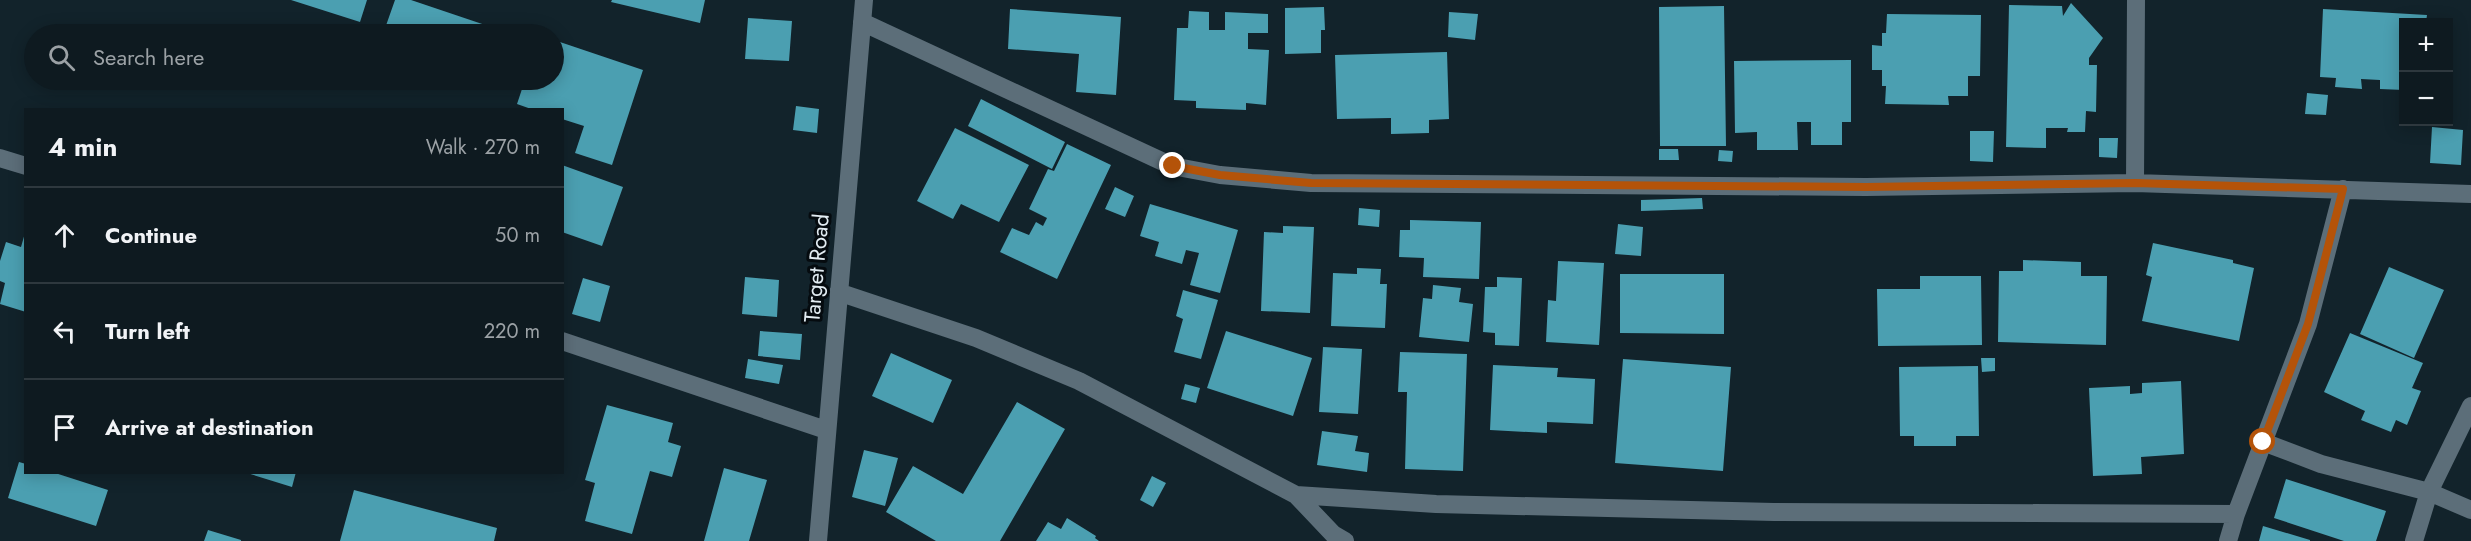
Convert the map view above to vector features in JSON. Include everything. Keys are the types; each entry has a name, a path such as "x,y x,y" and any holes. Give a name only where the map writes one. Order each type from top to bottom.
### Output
{"street":[{"name":"Target Road","path":"819,541 826,430 864,0"},
{"path":"2135,183 2136,0"},
{"path":"862,22 1173,166 1220,175 1311,183 1866,187 2135,183 2471,194"},
{"path":"0,158 24,165"},
{"path":"2228,541 2236,514 2308,324 2343,189"},
{"path":"838,292 976,338 1079,381 1296,495 1333,534 1346,541"},
{"path":"564,342 826,430"},
{"path":"2414,541 2428,492 2471,406"},
{"path":"2263,442 2321,464 2428,492 2471,510"},
{"path":"1296,495 1436,504 1774,512 2236,514"}],"building":[{"path":"291,0 367,0 360,22"},
{"path":"395,0 411,0 482,24 387,24"},
{"path":"612,0 705,0 700,23 611,2"},
{"path":"2071,3 2103,38 2089,58 2089,65 2097,65 2096,112 2086,111 2085,132 2067,132 2068,128 2046,128 2046,148 2006,147 2009,5 2062,6 2063,16"},
{"path":"1724,6 1726,146 1660,146 1659,7"},
{"path":"1324,7 1325,30 1321,30 1321,53 1285,54 1285,8"},
{"path":"1010,9 1121,17 1116,95 1076,92 1079,54 1008,49"},
{"path":"2323,9 2427,15 2427,18 2399,18 2399,90 2380,89 2380,80 2361,79 2362,89 2335,87 2336,78 2320,77"},
{"path":"1189,11 1209,12 1209,30 1225,30 1225,12 1268,14 1268,33 1248,33 1248,49 1269,50 1266,105 1246,103 1246,110 1196,108 1196,101 1174,100 1177,28 1188,28"},
{"path":"1449,12 1478,14 1475,40 1448,37"},
{"path":"1887,14 1981,15 1980,76 1968,76 1968,96 1948,96 1949,105 1885,104 1886,86 1882,86 1882,70 1872,70 1872,45 1882,46 1882,33 1886,33"},
{"path":"748,18 792,21 789,61 745,59"},
{"path":"564,43 643,70 612,165 575,153 584,126 564,120 564,108 528,108 517,104 522,90 564,90"},
{"path":"1447,52 1449,119 1429,120 1429,133 1391,134 1391,118 1337,119 1335,55"},
{"path":"1851,60 1851,122 1842,122 1842,145 1811,145 1811,122 1797,122 1798,150 1757,150 1757,132 1735,133 1734,61"},
{"path":"2307,93 2328,95 2326,115 2305,114"},
{"path":"981,99 1065,142 1052,169 968,126"},
{"path":"796,106 819,109 817,133 793,130"},
{"path":"2432,127 2463,130 2461,165 2430,163"},
{"path":"955,128 1029,165 999,222 961,204 953,219 917,201"},
{"path":"1970,131 1994,131 1993,162 1970,161"},
{"path":"2099,138 2118,138 2117,158 2099,157"},
{"path":"1067,144 1111,165 1057,279 1000,252 1012,228 1029,235 1036,222 1043,226 1047,218 1029,209 1048,169 1054,171"},
{"path":"1659,149 1678,149 1679,160 1659,160"},
{"path":"1719,150 1733,151 1732,162 1718,161"},
{"path":"564,166 623,187 602,246 564,233"},
{"path":"1115,187 1134,196 1125,217 1105,209"},
{"path":"1702,198 1703,209 1641,211 1641,200"},
{"path":"1150,204 1238,230 1220,293 1190,285 1199,253 1186,250 1182,264 1155,256 1159,242 1140,236"},
{"path":"1359,208 1380,210 1379,227 1358,225"},
{"path":"1410,220 1481,222 1479,279 1423,277 1424,258 1399,257 1400,230 1410,230"},
{"path":"1618,224 1643,227 1641,256 1615,254"},
{"path":"1283,226 1314,227 1310,313 1261,311 1264,232 1283,233"},
{"path":"24,236 24,311 0,304 5,283 0,281 0,261 6,242 21,247"},
{"path":"2153,243 2233,260 2233,263 2254,268 2239,341 2142,321 2152,277 2146,275"},
{"path":"2023,260 2081,262 2081,276 2107,276 2106,345 1998,342 1999,271 2023,271"},
{"path":"1558,261 1604,263 1599,345 1546,342 1548,300 1556,301"},
{"path":"2389,267 2444,290 2414,358 2360,334"},
{"path":"1357,268 1381,269 1380,284 1387,284 1385,328 1331,326 1333,273 1357,274"},
{"path":"1620,274 1724,274 1724,334 1620,333"},
{"path":"1920,276 1981,276 1982,345 1878,346 1877,289 1920,289"},
{"path":"745,277 779,280 777,317 742,314"},
{"path":"1497,277 1522,278 1519,346 1495,345 1495,333 1483,332 1485,287 1497,287"},
{"path":"583,278 610,286 600,322 572,314"},
{"path":"1433,285 1461,288 1459,302 1473,304 1469,342 1419,337 1423,298 1432,299"},
{"path":"1183,290 1218,300 1201,359 1174,352 1183,319 1176,316"},
{"path":"760,331 802,334 800,360 758,356"},
{"path":"1226,331 1312,358 1293,416 1207,388"},
{"path":"2350,333 2423,363 2412,388 2421,391 2407,425 2396,420 2391,432 2361,420 2365,411 2324,392"},
{"path":"1323,347 1362,349 1358,414 1319,412"},
{"path":"1400,352 1467,354 1463,471 1405,469 1407,392 1398,392"},
{"path":"891,353 952,380 933,423 872,396"},
{"path":"1981,358 1995,358 1995,371 1982,372"},
{"path":"748,359 783,365 779,384 745,378"},
{"path":"1623,359 1731,367 1723,471 1615,463"},
{"path":"1493,365 1558,368 1557,377 1595,379 1593,424 1547,422 1547,433 1490,430"},
{"path":"1978,366 1979,436 1956,436 1956,446 1914,446 1914,436 1900,436 1899,367"},
{"path":"2181,381 2184,454 2141,457 2142,474 2093,476 2089,388 2130,386 2130,394 2142,393 2142,383"},
{"path":"1185,384 1200,388 1196,403 1181,399"},
{"path":"1017,402 1065,429 1000,541 936,541 886,512 913,466 963,494"},
{"path":"607,405 673,423 668,442 681,446 672,477 650,471 632,534 585,521 595,483 585,480"},
{"path":"1322,431 1358,436 1355,451 1369,453 1367,472 1317,465"},
{"path":"864,450 898,458 885,506 852,497"},
{"path":"19,462 24,463 24,474 58,474 108,490 96,526 8,498"},
{"path":"724,468 767,480 749,541 704,541"},
{"path":"250,474 295,474 292,487"},
{"path":"1152,476 1166,483 1153,507 1140,500"},
{"path":"2286,479 2386,511 2376,541 2344,541 2274,518"},
{"path":"354,490 497,528 494,541 340,541"},
{"path":"1067,518 1096,536 1095,538 1099,541 1036,541 1048,522 1061,529"},
{"path":"2263,526 2310,540 2310,541 2259,541"},
{"path":"208,530 241,540 241,541 204,541"}],"route":[{"path":"1173,166 1220,175 1311,183 1866,187 2135,183 2343,189 2308,324 2263,442"}]}
